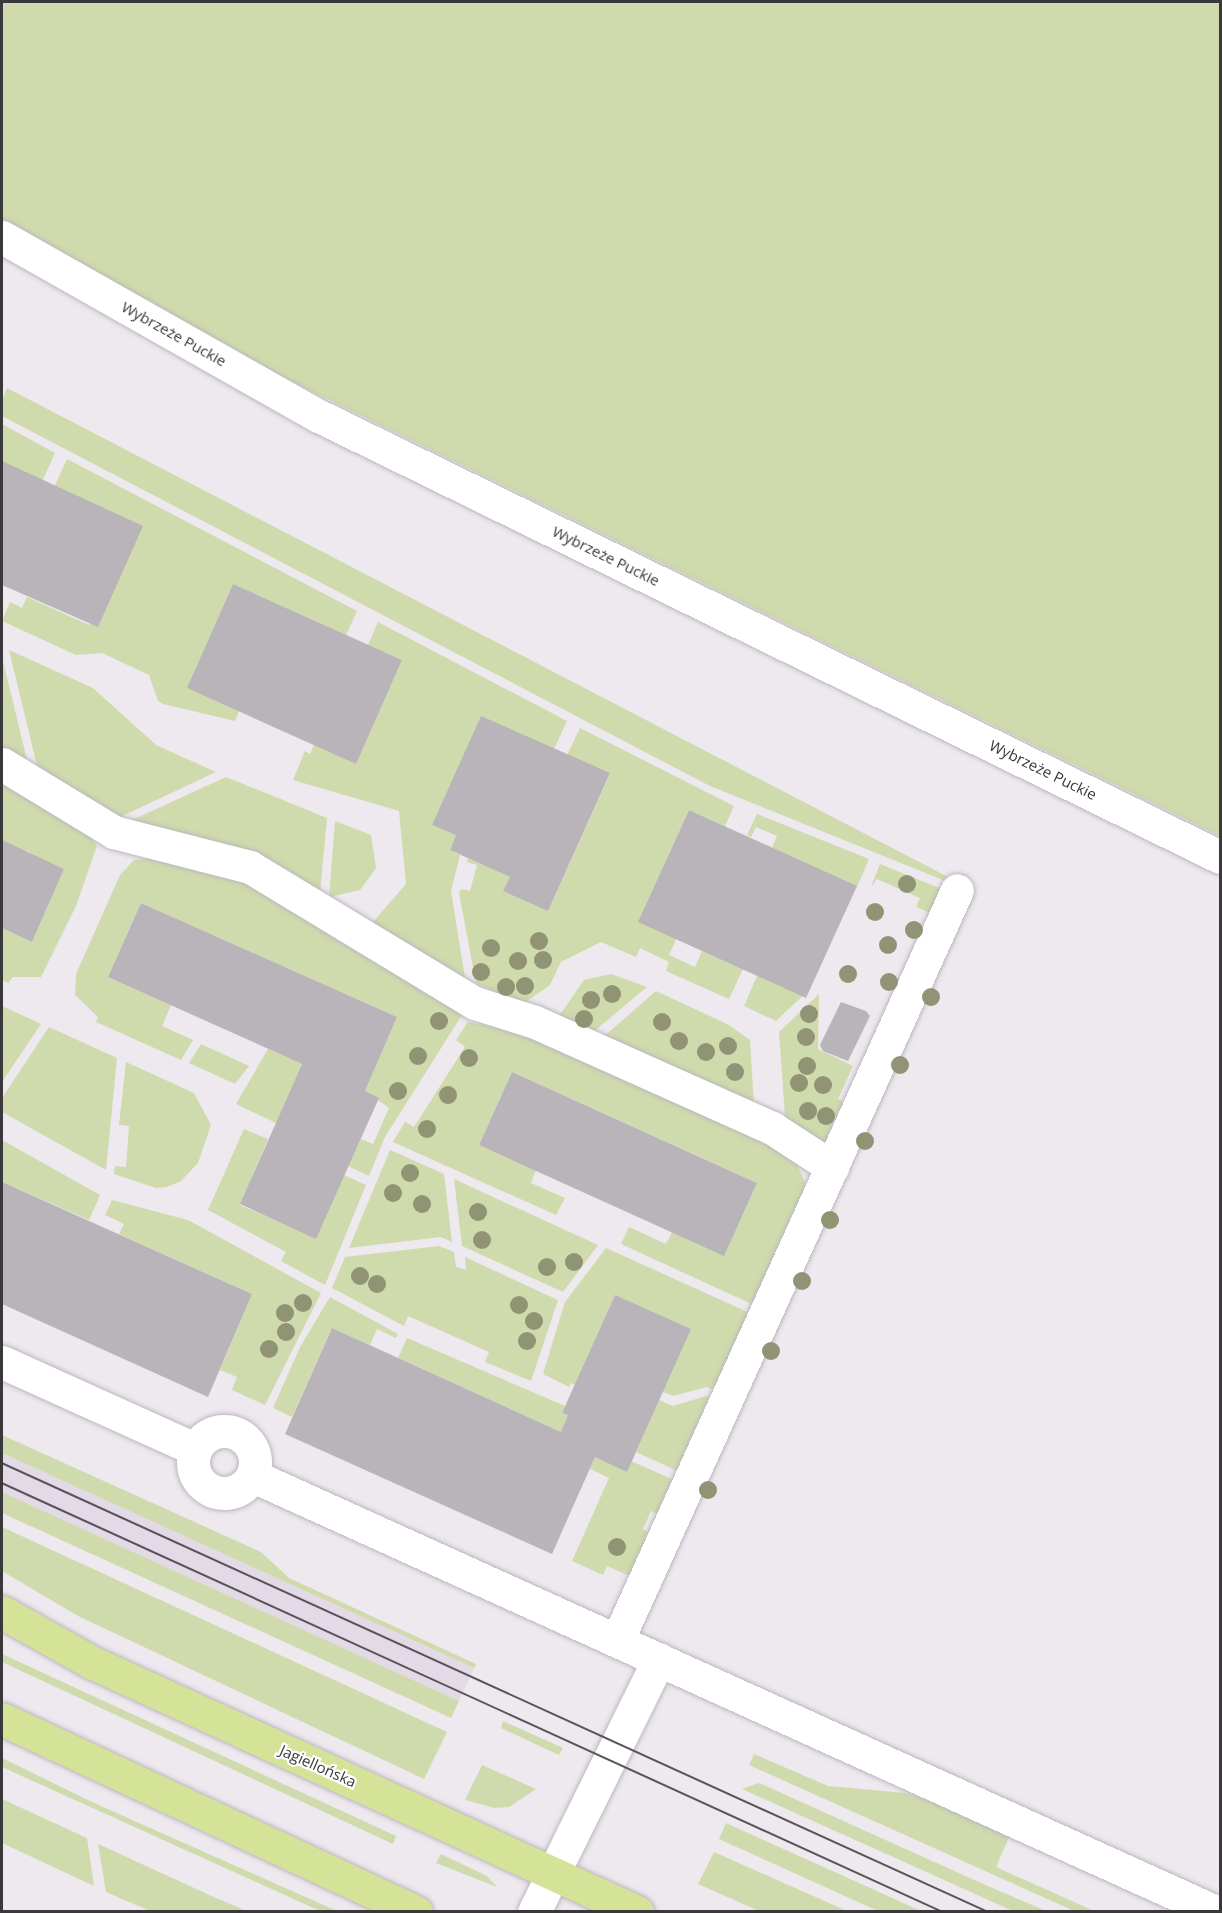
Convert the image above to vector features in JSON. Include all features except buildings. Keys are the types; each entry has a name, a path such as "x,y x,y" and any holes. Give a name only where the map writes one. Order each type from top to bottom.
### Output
{"main road":[{"name":"Jagiellońska","path":"2,1612 101,1666 637,1911"},
{"path":"2,1719 416,1911"}],"street":[{"name":"Wybrzeże Puckie","path":"2,237 320,416 1221,857"},
{"path":"2,764 114,832 250,867 475,1003 535,1022 772,1128 832,1167"},
{"path":"617,1641 957,890"},
{"path":"2,1362 195,1449"},
{"path":"229,1431 242,1436 256,1459 253,1476 234,1491 207,1488 193,1465 195,1449 215,1432 229,1431"},
{"path":"253,1476 1216,1911"},
{"path":"534,1911 659,1659"}],"shaded area":[{"path":"2,1453 474,1668 459,1701 2,1492"}],"green space":[{"path":"2,2 1220,2 1220,836 241,357 2,221"},
{"path":"7,388 950,878 948,882 710,786 2,416 2,400"},
{"path":"2,424 55,453 39,488 2,471"},
{"path":"67,459 357,611 346,635 233,584 189,684 239,711 235,721 163,704 158,701 149,675 102,653 76,655 2,621 10,602 22,608 27,597 89,625 132,530 51,494"},
{"path":"378,622 567,721 554,749 433,825 456,835 450,850 460,855 451,891 465,978 372,923 406,884 399,811 293,780 305,751 310,754 314,745 356,763 402,660 368,645"},
{"path":"9,650 93,688 156,745 216,772 118,818 38,770"},
{"path":"2,657 28,764 2,749"},
{"path":"580,728 734,806 725,826 689,810 644,909 680,930 669,955 695,967 702,951 743,969 729,999 666,971 669,962 640,948 636,957 601,942 561,962 550,985 523,1004 476,983 459,893 461,889 470,891 477,865 467,862 468,858 510,877 548,911 610,774 567,755"},
{"path":"2,775 80,823 97,846 76,906 41,977 13,977 8,983 2,980 2,928 32,942 64,869 46,861 32,861 34,855 27,851 13,853 2,847"},
{"path":"226,777 327,818 320,893 130,821"},
{"path":"757,814 869,859 857,887 769,855 777,836 756,827 751,837 747,835"},
{"path":"335,821 371,835 376,868 360,890 329,897"},
{"path":"166,857 249,878 427,984 462,1015 385,1137 369,1176 348,1166 361,1139 373,1144 389,1108 365,1091 397,1017 141,903 108,977 171,1005 162,1026 193,1040 181,1060 96,1022 98,1017 75,995 76,974 120,875 134,860"},
{"path":"880,864 944,890 933,914 916,907 920,898 877,879 871,887"},
{"path":"761,967 810,989 776,1021 744,1006"},
{"path":"611,974 647,987 592,1033 557,1019 584,980"},
{"path":"656,991 729,1025 750,1040 754,1105 602,1038"},
{"path":"819,994 818,1049 853,1066 838,1099 848,1104 826,1153 785,1116 779,1032"},
{"path":"2,1006 41,1024 2,1082"},
{"path":"468,1022 531,1033 792,1154 805,1182 803,1202 756,1306 621,1244 629,1227 666,1244 672,1232 724,1255 757,1183 696,1155 512,1072 479,1145 536,1170 531,1183 565,1198 556,1215 393,1142 405,1122 414,1127 465,1047 456,1040"},
{"path":"49,1027 117,1058 106,1170 2,1112 2,1098"},
{"path":"201,1044 249,1066 235,1084 189,1063"},
{"path":"268,1049 302,1064 276,1123 236,1104"},
{"path":"126,1062 194,1093 211,1125 198,1163 181,1181 167,1187 156,1188 114,1174 115,1166 126,1167 129,1126 119,1125"},
{"path":"244,1129 268,1139 240,1205 316,1238 344,1175 366,1185 325,1285 281,1261 286,1252 208,1210"},
{"path":"2,1140 100,1195 89,1220 2,1182"},
{"path":"390,1150 444,1174 452,1242 441,1237 349,1248"},
{"path":"454,1179 598,1245 563,1292 462,1246"},
{"path":"112,1200 188,1220 321,1293 265,1405 232,1390 237,1377 220,1370 252,1294 119,1234 124,1224 105,1215"},
{"path":"439,1246 454,1252 456,1267 466,1270 465,1257 558,1300 531,1381 485,1362 489,1352 408,1316 404,1326 332,1288 345,1257"},
{"path":"606,1248 752,1314 717,1392 707,1387 673,1396 663,1392 615,1295 575,1385 571,1383 569,1387 543,1374 565,1302"},
{"path":"330,1297 398,1334 396,1338 377,1329 370,1345 332,1328 292,1417 273,1408 300,1347"},
{"path":"407,1338 565,1406 562,1413 568,1415 561,1432 398,1358"},
{"path":"706,1396 714,1399 680,1472 636,1452 659,1400 673,1406"},
{"path":"2,1435 261,1552 289,1578 476,1664 474,1668 2,1453"},
{"path":"595,1457 631,1461 676,1481 661,1515 651,1511 643,1529 652,1534 632,1577 607,1566 603,1575 572,1561 609,1478 590,1469"},
{"path":"2,1492 459,1701 451,1718 2,1513"},
{"path":"2,1527 447,1732 424,1779 78,1616 2,1571"},
{"path":"2,1654 396,1836 393,1844 2,1662"},
{"path":"503,1721 563,1748 559,1755 501,1728"},
{"path":"754,1754 828,1786 905,1793 934,1802 1010,1835 996,1867 1094,1911 1074,1911 749,1765"},
{"path":"2,1758 94,1803 337,1911 320,1911 2,1767"},
{"path":"482,1765 536,1789 509,1807 495,1808 465,1800"},
{"path":"759,1783 1046,1911 1013,1911 742,1789"},
{"path":"2,1799 87,1838 94,1886 2,1843"},
{"path":"726,1823 921,1911 878,1911 719,1839"},
{"path":"98,1844 247,1911 150,1911 106,1892"},
{"path":"714,1852 847,1911 759,1911 698,1884"},
{"path":"441,1854 487,1876 497,1887 436,1863"}],"tram line":[{"path":"2,1463 988,1912"},
{"path":"2,1483 943,1912"}]}
